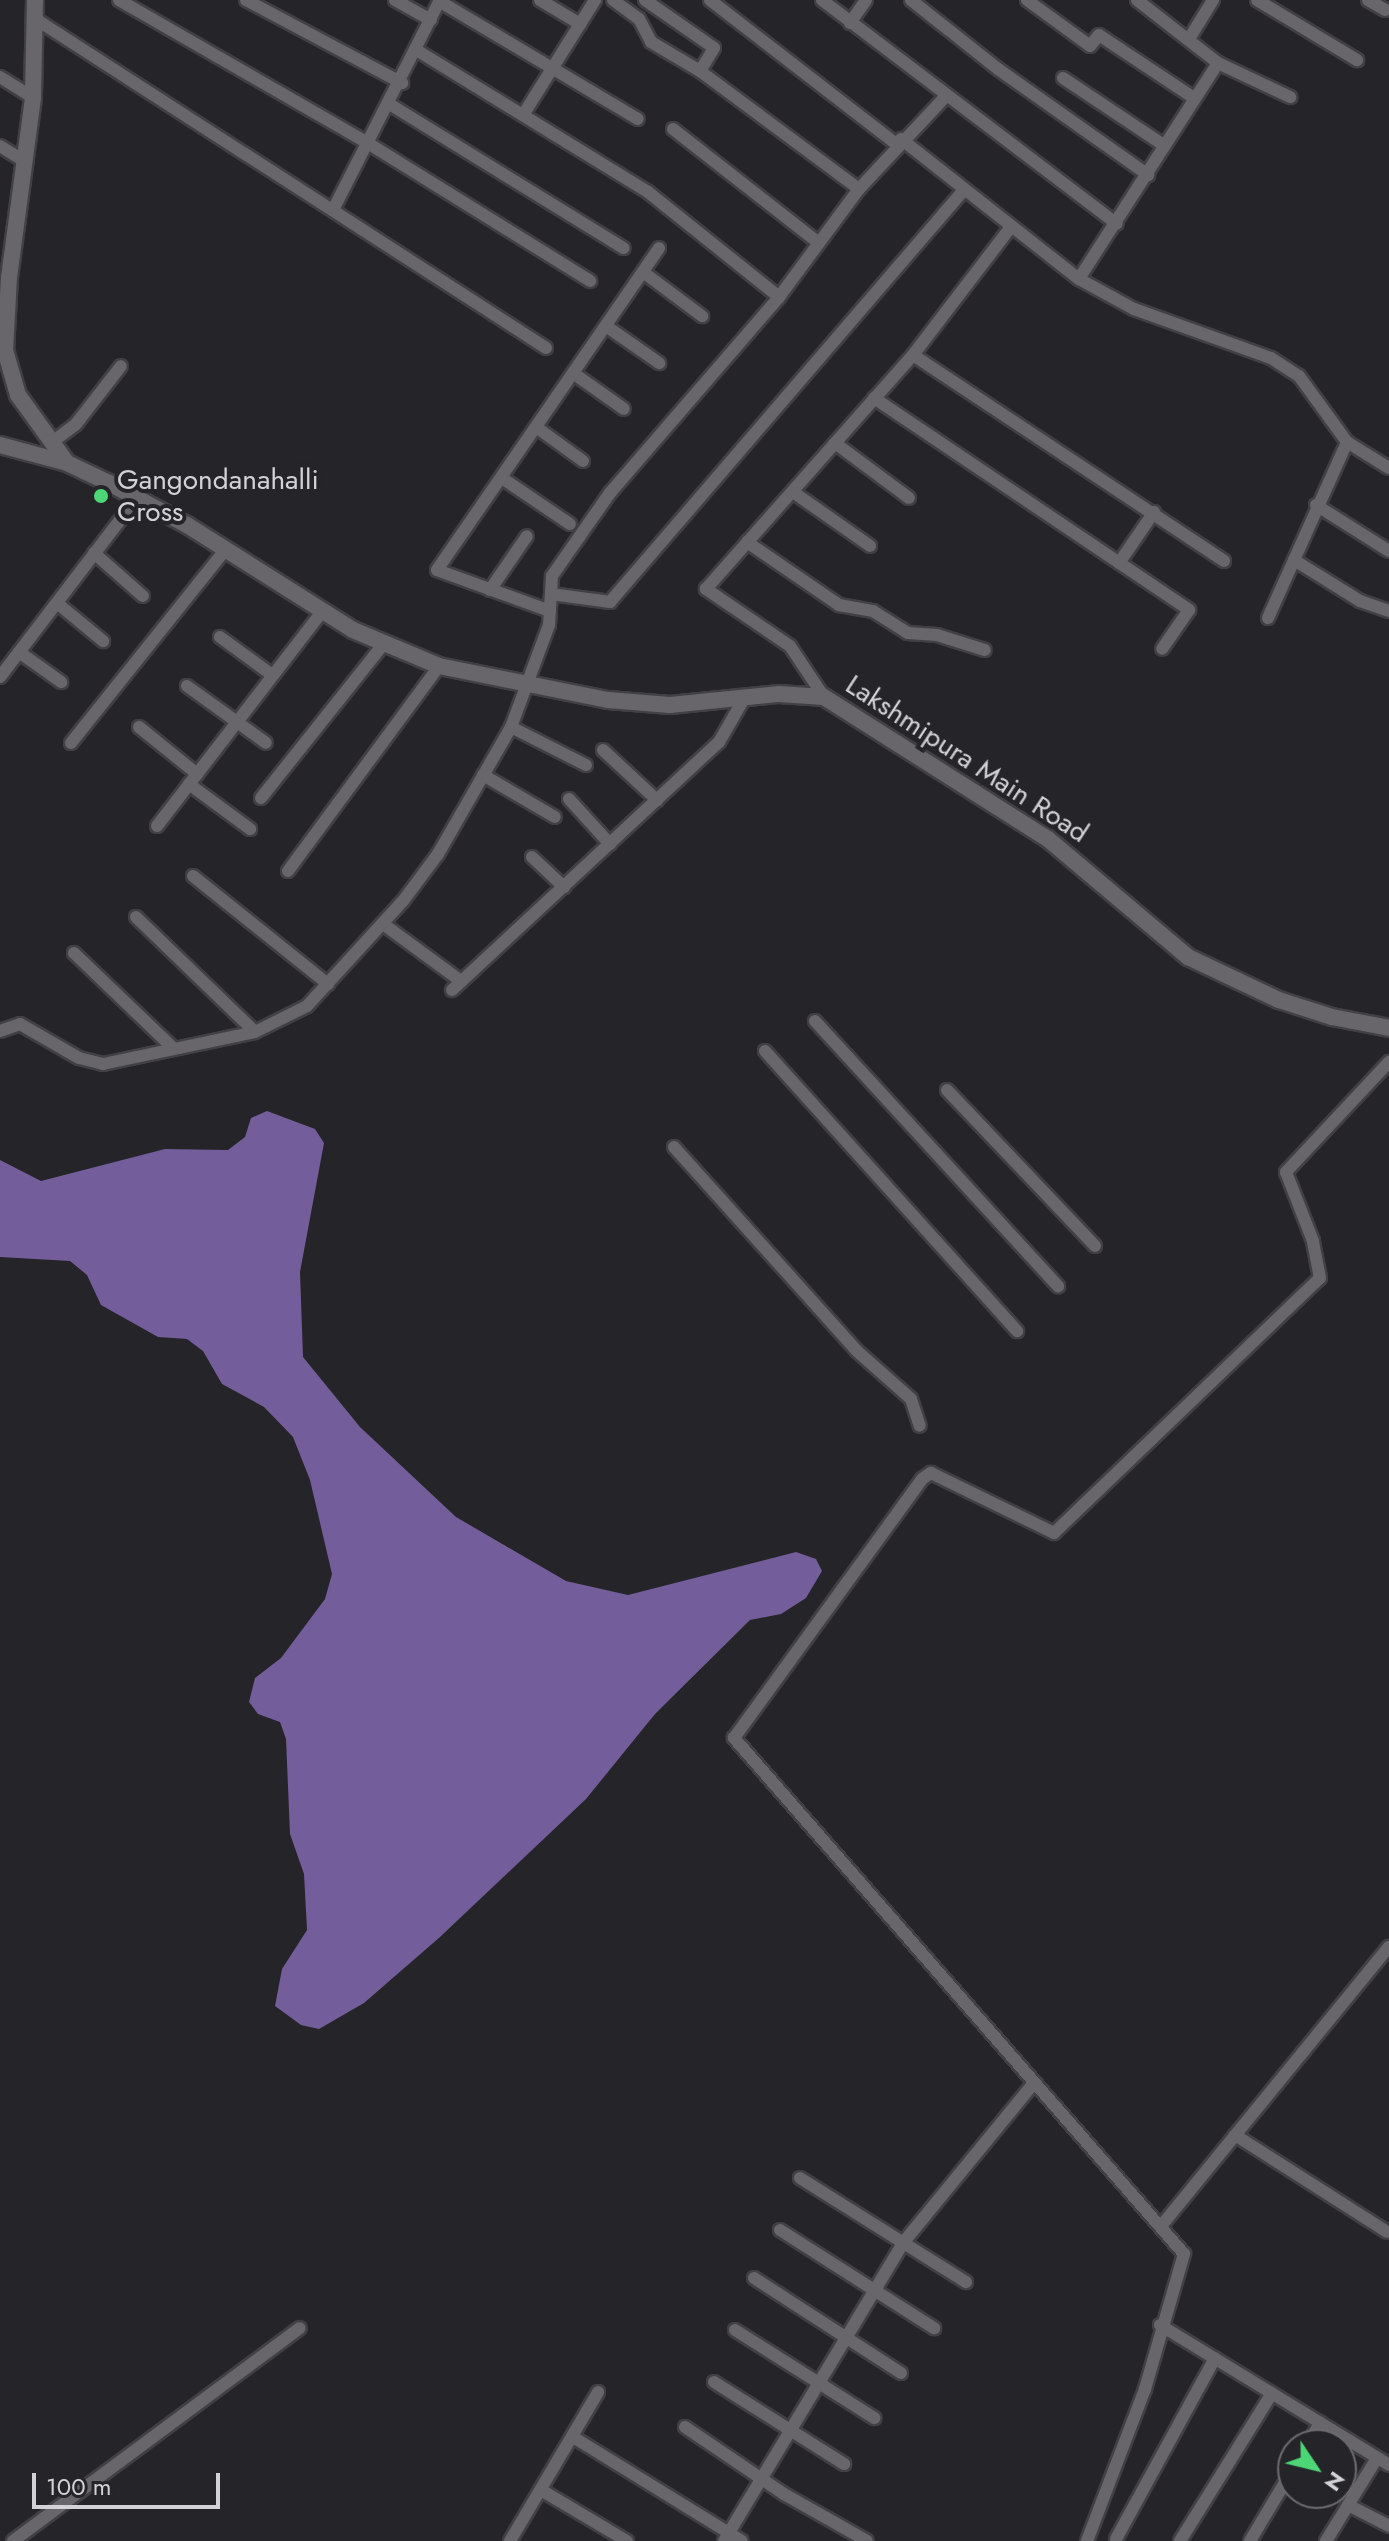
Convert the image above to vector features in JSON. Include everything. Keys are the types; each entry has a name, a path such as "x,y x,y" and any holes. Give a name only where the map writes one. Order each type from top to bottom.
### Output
{"main road":[{"path":"35,0 33,98 26,162 6,257 6,378 67,463"},
{"name":"Lakshmipura Main Road","path":"0,445 67,463 137,498 382,646 439,666 530,686 670,705 745,697 824,697 1048,839 1188,957 1279,1000 1332,1017 1389,1028"}],"street":[{"path":"119,0 371,145 590,281"},
{"path":"246,0 402,83"},
{"path":"395,0 431,20"},
{"path":"334,208 371,145 440,0 638,119"},
{"path":"540,0 580,24"},
{"path":"523,115 595,0"},
{"path":"613,0 639,19 651,42 700,71 859,189"},
{"path":"645,0 714,48 700,71"},
{"path":"710,0 1079,279 1134,309 1271,358 1299,376 1347,442 1389,468"},
{"path":"822,0 1117,224"},
{"path":"850,23 866,0"},
{"path":"911,0 998,69 1148,175"},
{"path":"1027,0 1090,46 1099,35 1194,98"},
{"path":"1137,0 1218,63 1290,97"},
{"path":"1189,39 1213,0"},
{"path":"1257,0 1357,60"},
{"path":"1368,0 1385,10"},
{"path":"34,18 334,208 546,348"},
{"path":"418,51 648,192 779,297"},
{"path":"1079,279 1148,175 1162,144 1218,63"},
{"path":"0,77 33,98"},
{"path":"1063,78 1162,144"},
{"path":"0,1031 20,1024 79,1058 103,1064 172,1047 255,1032 294,1016 328,984 383,924 438,854 511,727 530,686 550,611 552,576 610,493 779,297 859,189 898,142 946,96"},
{"path":"391,105 623,248"},
{"path":"673,129 819,243"},
{"path":"0,146 26,162"},
{"path":"551,594 610,602 963,191"},
{"path":"824,697 790,646 706,589 913,355 1010,228"},
{"path":"550,611 437,570 659,248"},
{"path":"643,272 702,316"},
{"path":"606,326 659,363"},
{"path":"913,355 1224,561"},
{"path":"51,443 76,424 121,366"},
{"path":"573,373 624,409"},
{"path":"874,398 1189,610 1162,649"},
{"path":"536,427 583,461"},
{"path":"1268,618 1316,505 1347,442"},
{"path":"835,443 909,498"},
{"path":"502,478 570,524"},
{"path":"793,492 870,546"},
{"path":"0,677 137,498"},
{"path":"1316,505 1389,551"},
{"path":"1119,563 1154,512"},
{"path":"490,590 527,536"},
{"path":"747,542 839,605 873,611 908,633 937,635 985,650"},
{"path":"71,743 226,549"},
{"path":"94,553 143,596"},
{"path":"1294,560 1360,601 1389,611"},
{"path":"57,603 103,641"},
{"path":"157,826 271,674 322,612"},
{"path":"220,637 271,674"},
{"path":"261,798 382,646"},
{"path":"19,652 61,682"},
{"path":"288,871 439,666"},
{"path":"187,686 266,743"},
{"path":"383,924 457,985 719,742 745,697"},
{"path":"139,727 250,829"},
{"path":"511,727 586,765"},
{"path":"603,750 657,800"},
{"path":"483,775 555,817"},
{"path":"569,799 610,844"},
{"path":"532,857 564,887"},
{"path":"193,876 328,984"},
{"path":"136,917 255,1032"},
{"path":"74,953 172,1047"},
{"path":"815,1021 1058,1286"},
{"path":"765,1051 1017,1331"},
{"path":"1087,2541 1145,2389 1160,2325 1184,2254 1162,2225 1034,2083 734,1738 922,1479 931,1473 1054,1533 1320,1278 1313,1241 1286,1172 1389,1062"},
{"path":"947,1090 1095,1246"},
{"path":"674,1147 857,1351 911,1399 920,1426"},
{"path":"1162,2225 1389,1947"},
{"path":"727,2537 903,2243 1034,2083"},
{"path":"1235,2135 1387,2232"},
{"path":"800,2178 966,2282"},
{"path":"780,2230 934,2328"},
{"path":"754,2278 901,2373"},
{"path":"1160,2325 1383,2461 1357,2494"},
{"path":"13,2541 300,2328"},
{"path":"735,2330 874,2418"},
{"path":"1093,2525 1117,2540 1215,2358"},
{"path":"714,2382 844,2464"},
{"path":"510,2541 598,2392"},
{"path":"1180,2541 1272,2393"},
{"path":"1316,2429 1320,2423"},
{"path":"685,2427 867,2541"},
{"path":"573,2437 727,2537 742,2541"},
{"path":"541,2490 627,2541"},
{"path":"1250,2541 1277,2496"},
{"path":"1326,2541 1346,2509"},
{"path":"1356,2509 1389,2526"}],"shaded area":[{"path":"267,1111 315,1129 324,1143 300,1272 303,1357 360,1427 456,1517 566,1581 628,1595 796,1552 816,1559 822,1571 806,1598 781,1614 750,1620 655,1714 586,1799 440,1937 364,2003 319,2029 301,2025 275,2006 282,1969 307,1930 304,1874 290,1834 286,1739 280,1722 258,1714 249,1702 255,1678 281,1658 325,1599 332,1574 310,1480 293,1437 264,1407 222,1384 203,1351 187,1339 158,1337 101,1305 87,1275 70,1261 0,1257 0,1160 41,1181 165,1149 228,1150 245,1137 251,1118"}],"place":[{"name":"Gangondanahalli Cross","path":"101,496"}]}
